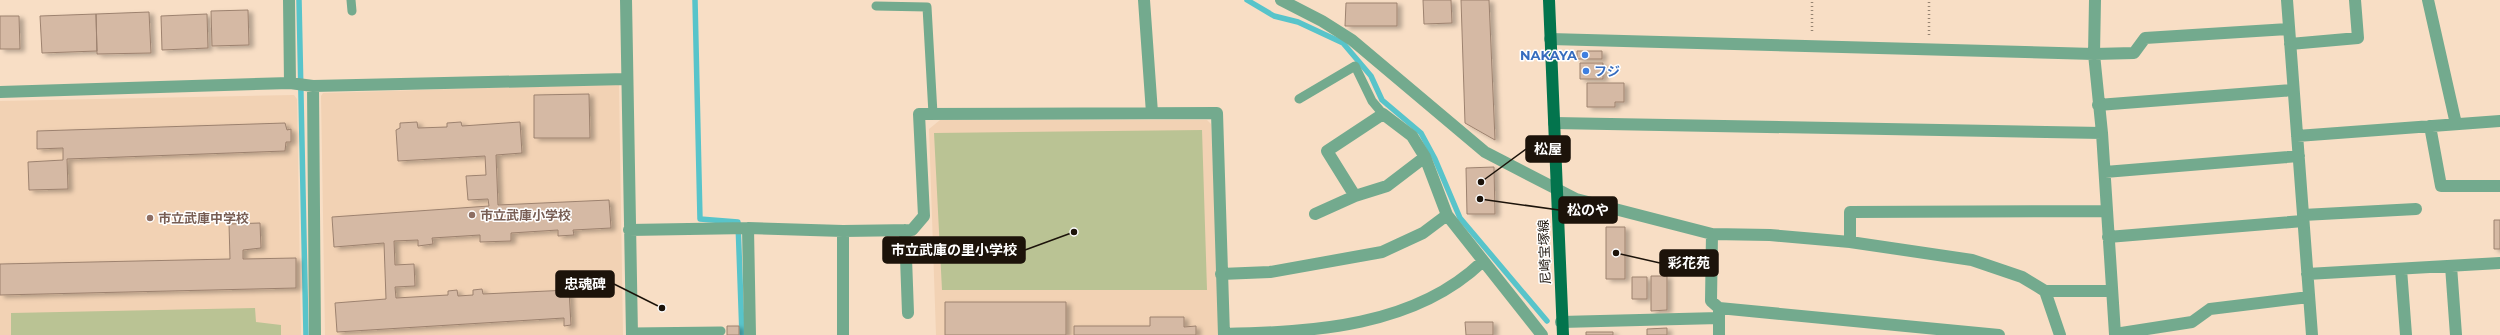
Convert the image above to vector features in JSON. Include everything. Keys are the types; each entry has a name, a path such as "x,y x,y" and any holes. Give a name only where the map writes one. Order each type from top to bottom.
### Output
{"main road":[{"name":"尼崎宝塚線","path":"1549,0 1561,322 1563,335"}],"street":[{"path":"289,0 290,83"},
{"path":"626,0 626,80 632,333"},
{"path":"1144,0 1152,113"},
{"path":"1281,0 1322,21 1352,40 1485,152 1576,199 1712,234 1770,236 1850,242 1972,260 2022,277 2045,291 2112,291"},
{"path":"2096,0 2094,54 2102,133 2115,334 2192,322 2210,310 2309,297"},
{"path":"2287,0 2312,335"},
{"path":"2290,44 2358,38 2355,0"},
{"path":"2428,0 2456,124"},
{"path":"1550,39 1812,48 2094,54 2134,53 2145,38 2289,29"},
{"path":"0,92 290,83 313,86 626,80"},
{"path":"313,86 315,335"},
{"path":"2098,105 2293,90"},
{"path":"629,230 748,228 843,231 912,230 924,216 920,114 1217,113 1224,334 1349,330 1391,315 1443,290 1482,262"},
{"path":"1355,196 1327,151 1382,114 1412,136 1425,157 1447,215 1482,262 1542,335"},
{"path":"2297,136 2500,121"},
{"path":"1554,123 2102,133"},
{"path":"2430,126 2441,186 2500,186"},
{"path":"2104,172 2298,156"},
{"path":"1315,214 1355,196 1387,186 1425,157"},
{"path":"2108,237 2303,218 2416,209"},
{"path":"1850,242 1850,212 2106,211"},
{"path":"1221,274 1270,272 1382,252 1423,233 1447,215"},
{"path":"748,228 750,335"},
{"path":"905,230 908,313"},
{"path":"843,231 843,335"},
{"path":"1712,234 1711,301 1719,313 1719,335"},
{"path":"2307,274 2500,263"},
{"path":"2451,266 2456,335"},
{"path":"2401,269 2406,335"},
{"path":"2045,291 2060,335"},
{"path":"1561,322 1719,313 1999,335"}],"lane":[{"path":"351,0 352,11"},
{"path":"876,6 927,7 933,114"},
{"path":"1299,99 1355,66 1372,101 1382,114"},
{"path":"632,333 721,331"}],"path":[{"path":"1812,0 1812,48"},
{"path":"1929,0 1929,51"}],"shaded area":[{"name":"市立武庫小学校","path":"619,84 623,335 325,335 321,96 323,93"},
{"name":"市立武庫中学校","path":"294,95 297,99 301,335 0,335 0,101"},
{"path":"940,120 1207,120 1211,124 1220,335 936,335 929,129"}],"green space":[{"path":"1202,130 1207,290 942,290 934,133"},
{"path":"255,308 256,322 281,325 281,335 11,335 11,313"}],"building":[{"path":"1423,0 1451,0 1452,23 1424,24"},
{"path":"1461,0 1489,0 1495,140 1465,123"},
{"path":"1346,3 1397,3 1397,26 1345,26"},
{"path":"248,10 249,45 212,46 211,11"},
{"path":"149,12 151,53 97,54 96,14"},
{"path":"96,14 97,51 42,53 40,16"},
{"path":"207,14 208,48 162,50 161,16"},
{"path":"0,16 19,16 20,49 0,49"},
{"path":"1577,51 1602,51 1602,59 1577,59"},
{"path":"1580,63 1603,63 1603,79 1580,79"},
{"path":"1587,83 1624,83 1624,102 1615,102 1615,107 1587,107"},
{"path":"589,94 590,138 534,138 534,95"},
{"path":"417,122 418,128 447,127 447,123 461,122 462,126 520,122 522,153 496,155 498,205 609,200 611,228 573,230 574,235 558,236 558,230 511,233 511,241 480,242 480,235 432,238 433,244 418,246 418,240 394,241 395,265 414,264 415,286 395,287 396,298 448,295 448,291 457,290 458,296 473,295 473,290 482,289 483,294 569,290 571,325 564,326 564,318 337,332 335,303 386,299 384,243 334,247 332,217 489,206 488,199 468,200 466,176 486,175 485,156 398,161 396,130 400,128 400,123"},
{"path":"285,123 287,130 291,129 291,142 286,142 285,151 67,159 68,189 29,190 28,162 63,160 63,148 37,149 37,131"},
{"path":"1494,167 1495,214 1467,214 1466,168"},
{"path":"2494,220 2500,220 2500,249 2494,249"},
{"path":"260,223 261,248 243,250 243,259 296,258 296,288 0,295 0,264 230,259 229,224"},
{"path":"1606,227 1625,227 1625,279 1606,279"},
{"path":"1651,276 1667,276 1667,310 1651,311"},
{"path":"1632,277 1647,277 1647,299 1632,299"},
{"path":"945,302 1066,302 1066,335 945,335"},
{"path":"1150,317 1184,317 1184,327 1196,326 1196,335 1074,335 1074,326 1150,326"},
{"path":"1465,322 1493,322 1493,335 1466,335"},
{"path":"727,326 739,326 739,335 727,335"},
{"path":"1667,328 1667,335 1647,335 1647,329"},
{"path":"1586,332 1613,332 1613,335 1586,335"}],"waterway":[{"path":"299,0 306,335"},
{"path":"695,0 700,219 738,222 742,335"},
{"path":"1247,0 1274,16 1298,22 1343,43 1371,76 1382,100 1421,133 1435,159 1460,218 1547,321"}],"place":[{"name":"NAKAYA","path":"1585,55"},
{"name":"フジ","path":"1586,71"},
{"name":"松屋","path":"1481,182"},
{"name":"松のや","path":"1480,199"},
{"name":"市立武庫小学校","path":"472,215"},
{"name":"市立武庫中学校","path":"150,218"},
{"name":"市立武庫の里小学校","path":"1074,232"},
{"name":"彩花苑","path":"1616,253"},
{"name":"忠魂碑","path":"662,308"}]}
